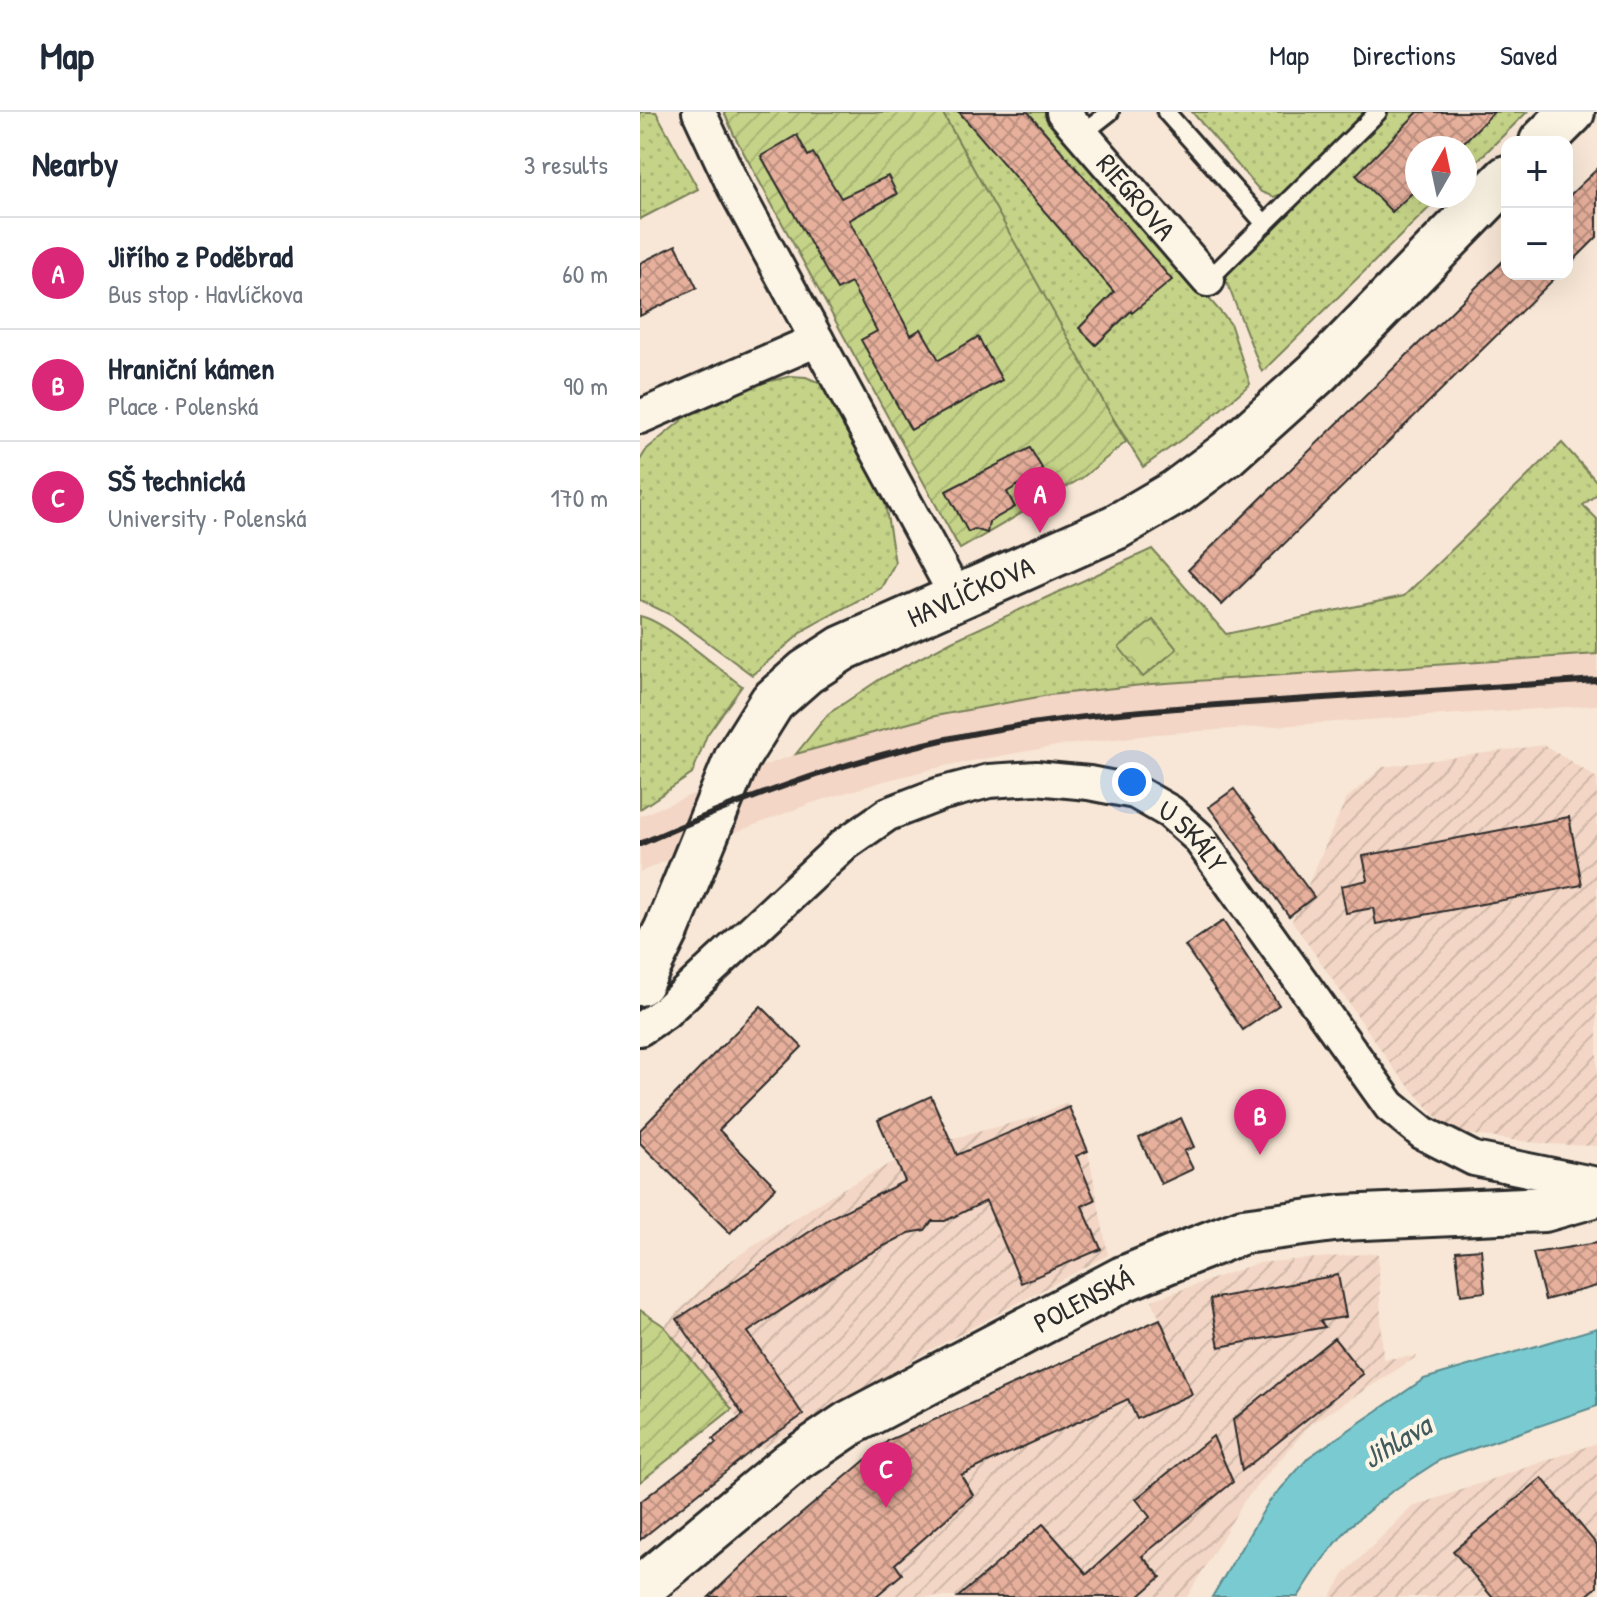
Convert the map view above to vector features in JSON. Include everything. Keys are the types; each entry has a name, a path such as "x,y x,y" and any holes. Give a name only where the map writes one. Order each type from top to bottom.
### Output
{"street":[{"path":"699,112 734,187 956,596"},
{"path":"1548,136 1572,112"},
{"name":"RIEGROVA","path":"1073,123 1208,280"},
{"name":"HAVLÍČKOVA","path":"640,983 667,929 737,758 772,702 806,672 843,648 1116,527 1176,492 1227,454 1317,373 1501,184"},
{"path":"640,417 817,340"},
{"name":"U SKÁLY","path":"640,1029 664,1013 845,844 888,814 940,794 989,781 1036,778 1089,783 1135,792 1170,812 1198,837 1390,1106 1423,1133 1474,1159 1597,1184"},
{"name":"POLENSKÁ","path":"640,1589 791,1463 850,1423 1123,1279 1159,1264 1243,1231 1341,1218 1544,1209 1597,1194"}],"lane":[{"path":"1073,123 1110,112"},
{"path":"1166,112 1265,224"},
{"path":"1208,280 1378,112"}],"shaded area":[{"path":"1597,654 1597,705 1156,734 1057,746 949,765 884,781 812,803 640,872 640,816 796,754 938,715 1049,695 1151,684"},
{"path":"1544,745 1597,778 1597,1146 1546,1144 1450,1132 1394,1069 1292,921 1346,799 1383,767"},
{"path":"1066,1102 1088,1151 1108,1255 919,1356 762,1449 664,1326 726,1264 831,1195 924,1146 1035,1117"},
{"path":"1378,1253 1383,1359 1418,1356 1310,1425 1244,1501 1187,1597 707,1597 892,1442 1159,1318 1152,1300 1258,1263"},
{"path":"1597,1443 1597,1597 1330,1597 1344,1574 1412,1507"}],"green space":[{"path":"640,112 656,112 698,189 640,219"},
{"path":"724,112 942,112 1126,442 1082,478 960,549"},
{"path":"942,112 1048,112 1230,323 1250,384 1206,422 1143,467 1091,382"},
{"path":"1192,112 1366,112 1286,192 1274,197 1261,192"},
{"path":"1389,112 1527,112 1477,161 1477,136 1405,136 1405,208 1429,208 1262,372 1226,280 1228,271"},
{"path":"791,376 806,377 830,387 885,503 895,563 881,588 807,628 752,675 671,615 640,600 640,460 647,449 693,411 750,386"},
{"path":"1562,443 1597,482 1597,494 1583,505 1597,519 1597,654 1151,684 1049,695 935,716 796,754 828,714 880,679 952,641 1152,549 1226,634 1404,596"},
{"path":"640,616 678,636 742,686 707,735 692,774 640,809"},
{"path":"1153,620 1177,649 1143,677 1119,647"},
{"path":"640,1310 664,1326 732,1409 640,1482"}],"water":[{"name":"Jihlava","path":"1597,1328 1597,1406 1440,1460 1391,1492 1349,1527 1298,1597 1212,1597 1268,1503 1309,1457 1424,1379"}],"building":[{"path":"959,112 1028,112 1172,280 1131,311 1096,345 1079,328 1114,292"},
{"path":"1418,112 1494,112 1470,136 1405,136 1405,200 1392,212 1356,175"},
{"path":"797,135 808,156 813,153 841,198 888,176 897,194 849,220 911,335 921,329 939,360 978,337 1002,380 911,430 861,340 877,331 851,283 837,290 761,156"},
{"path":"1597,169 1597,237 1573,261 1573,208 1573,192"},
{"path":"676,245 697,288 640,316 640,263"},
{"path":"1501,263 1501,280 1553,280 1222,605 1188,570"},
{"path":"1030,448 1043,470 1007,492 1015,507 989,522 987,533 974,529 968,532 946,491"},
{"path":"1234,789 1314,897 1289,916 1209,807"},
{"path":"1569,817 1582,885 1376,924 1373,908 1346,913 1341,886 1368,880 1363,856"},
{"path":"1223,921 1279,1005 1243,1030 1185,946"},
{"path":"761,1006 802,1047 719,1130 776,1187 730,1233 640,1143 640,1130"},
{"path":"931,1096 957,1155 1069,1107 1088,1151 1076,1156 1095,1200 1082,1206 1101,1249 1021,1283 986,1201 945,1221 932,1221 925,1230 909,1233 859,1259 748,1332 803,1415 755,1448 640,1540 640,1502 716,1443 713,1439 743,1415 677,1319 832,1217 905,1181 878,1120"},
{"path":"1181,1118 1194,1147 1184,1151 1193,1169 1161,1184 1139,1138"},
{"path":"1597,1243 1597,1286 1545,1300 1533,1253"},
{"path":"1481,1249 1485,1292 1461,1295 1456,1251"},
{"path":"1338,1275 1346,1317 1320,1321 1325,1327 1219,1347 1210,1299"},
{"path":"1160,1319 1192,1394 1137,1419 1128,1399 961,1475 973,1495 895,1564 902,1574 875,1597 709,1597 762,1547 889,1440"},
{"path":"1334,1338 1363,1374 1242,1471 1233,1420"},
{"path":"1213,1436 1233,1482 1142,1556 1161,1577 1138,1597 958,1597 1043,1524 1087,1574 1150,1517 1136,1499"},
{"path":"1542,1478 1597,1545 1597,1587 1585,1597 1492,1597 1453,1551"}],"railway":[{"path":"640,844 751,798 826,772 903,749 983,732 1151,710 1597,680"}],"place":[{"name":"Jiřího z Poděbrad","path":"1040,533"},
{"name":"Hraniční kámen","path":"1260,1155"},
{"name":"SŠ technická","path":"886,1508"}]}
